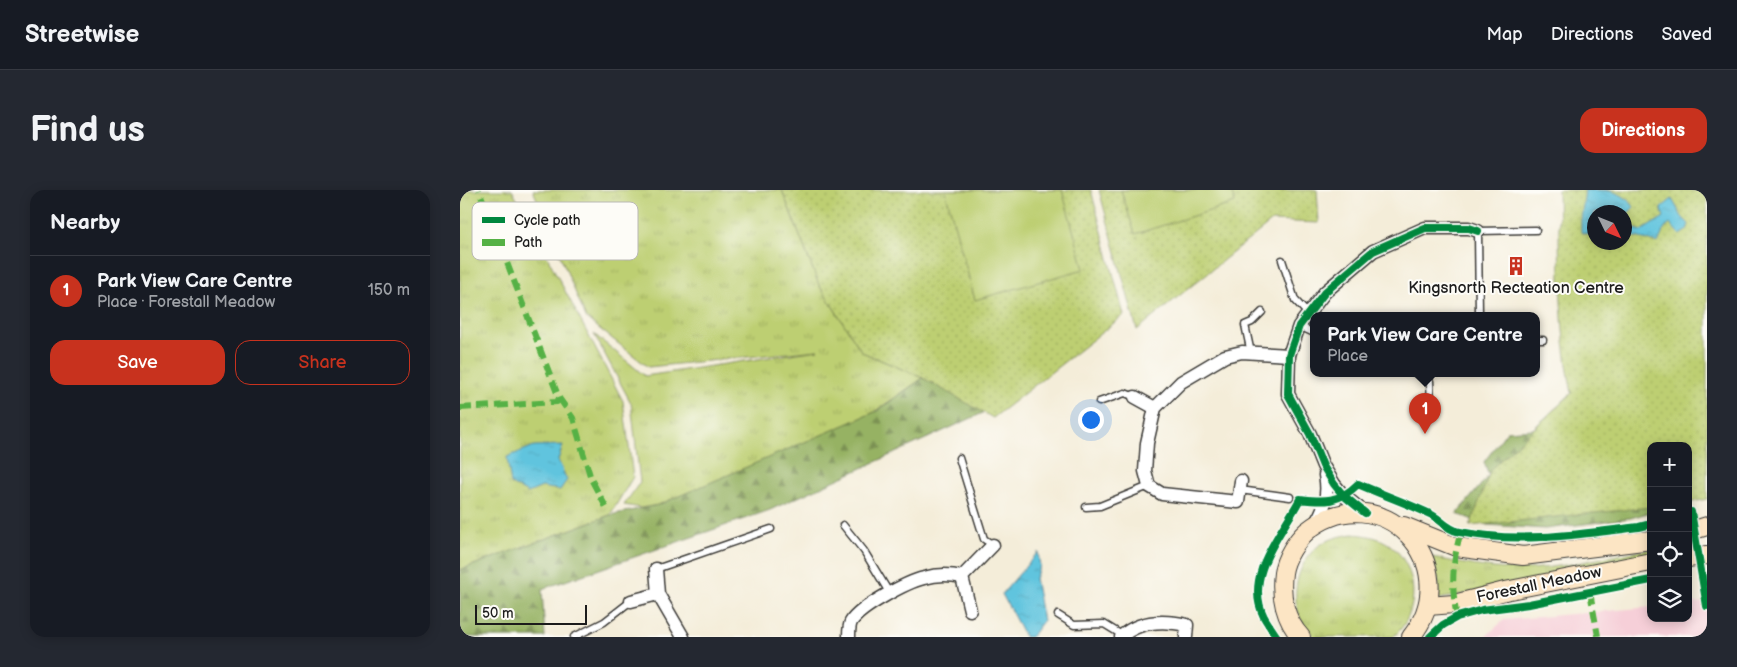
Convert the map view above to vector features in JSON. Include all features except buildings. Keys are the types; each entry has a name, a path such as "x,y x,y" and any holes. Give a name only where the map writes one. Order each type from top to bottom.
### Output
{"street":[{"path":"1311,528 1321,516 1328,488 1323,466 1310,434 1288,394 1289,355 1299,326 1325,292 1372,251 1425,228 1468,228 1478,231"},
{"path":"1241,486 1238,502 1162,494 1149,486 1145,471 1147,443 1155,408 1192,374 1225,356 1242,352 1289,355"},
{"path":"1135,397 1155,408"},
{"path":"1323,466 1343,495 1365,513"},
{"name":"Forestall Meadow","path":"1299,636 1290,622 1283,604 1282,584 1284,568 1294,545 1311,528 1339,514 1365,513 1394,522 1456,548 1523,556 1647,540"},
{"path":"1394,522 1410,536 1422,551 1430,575 1428,606 1418,628 1411,637"},
{"path":"1692,531 1707,526"},
{"path":"962,577 993,545"},
{"path":"1692,557 1707,555"},
{"name":"Forestall Meadow","path":"1428,606 1454,604 1505,591 1647,563"},
{"path":"656,569 658,594 683,637"},
{"path":"849,637 851,622 868,606 890,594 922,578 946,574 962,577"},
{"path":"962,577 970,610"},
{"path":"631,601 658,594"},
{"path":"1121,636 1144,624 1168,621 1187,624 1186,637"}],"lane":[{"path":"1479,312 1478,231 1536,230"},
{"path":"1282,260 1295,300 1308,314"},
{"path":"1251,353 1245,325 1252,322 1262,312"},
{"path":"1299,326 1310,332"},
{"path":"1422,377 1430,381 1430,406"},
{"path":"1099,402 1125,393 1135,397"},
{"path":"959,458 984,539 993,545"},
{"path":"1086,507 1100,506 1149,486"},
{"path":"1241,486 1290,497"},
{"path":"844,524 864,551 890,594"},
{"path":"656,569 771,529"},
{"path":"574,637 604,622 631,601"},
{"path":"1058,615 1074,625 1104,624 1121,636"}],"shaded area":[{"path":"1707,602 1707,637 1485,637 1504,620 1647,607 1647,622 1692,622 1692,603"}],"green space":[{"path":"460,190 512,190 518,202 472,202 472,260 549,260 623,401 633,477 610,515 460,570"},
{"path":"533,190 782,190 819,285 862,352 923,378 855,425 658,505 641,508 624,505 640,482 631,403 594,334 645,376 818,350 648,367 586,318 562,260 638,260 638,202 538,202"},
{"path":"782,190 1091,190 1124,315 993,418 923,378 862,352 819,285"},
{"path":"945,190 1062,190 1084,269 975,300"},
{"path":"1099,190 1317,190 1319,223 1272,221 1137,330"},
{"path":"1121,190 1231,190 1235,203 1135,234"},
{"path":"1558,190 1707,190 1707,499 1692,502 1692,442 1647,442 1647,507 1470,526 1491,469 1572,393 1564,343"},
{"path":"1574,325 1647,464 1647,513 1631,518 1545,529 1487,525 1457,514 1489,475 1484,462 1507,431 1533,429 1572,393"},
{"path":"923,378 985,412 770,510 542,589 545,637 460,637 460,570 610,515 658,505 877,411"},
{"path":"1353,534 1372,537 1386,542 1400,554 1407,565 1413,591 1412,604 1402,627 1393,637 1315,637 1306,628 1300,617 1296,605 1296,592 1302,567 1308,556 1325,542"},
{"path":"1647,550 1647,559 1439,599 1438,578 1432,557 1505,569 1532,569 1566,565"}],"water":[{"path":"1585,190 1614,192 1625,197 1634,207 1632,209 1632,205 1587,205 1587,234 1581,232"},
{"path":"1672,199 1682,217 1689,224 1687,230 1680,235 1670,224 1665,227 1658,243 1632,236 1632,228 1641,231 1664,217 1661,208"},
{"path":"563,445 558,460 567,480 560,490 542,487 528,493 511,484 507,457 534,446"},
{"path":"1038,552 1040,566 1035,578 1043,621 1031,637 1025,637 1002,594"}],"marked path":[{"path":"479,190 484,202"},
{"path":"460,408 557,402 559,398 506,260"},
{"path":"559,398 573,418 591,479 607,509"},
{"path":"1457,617 1453,574 1461,532"},
{"path":"1590,592 1598,636"}],"cycle path":[{"path":"1365,513 1343,495 1334,484 1323,466 1310,434 1288,394 1289,355 1299,326 1325,292 1373,251 1425,228 1469,228 1478,231"},
{"path":"1277,637 1264,617 1259,601 1258,586 1261,570 1267,555 1300,499 1331,500 1344,495 1358,484 1432,515 1455,531 1482,536 1550,537 1647,525"},
{"path":"1692,518 1707,606"},
{"path":"1430,637 1443,625 1457,617 1482,610 1529,604 1647,581"}],"place":[{"name":"Kingsnorth Recteation Centre","path":"1516,266"},
{"name":"Park View Care Centre","path":"1425,434"}]}
